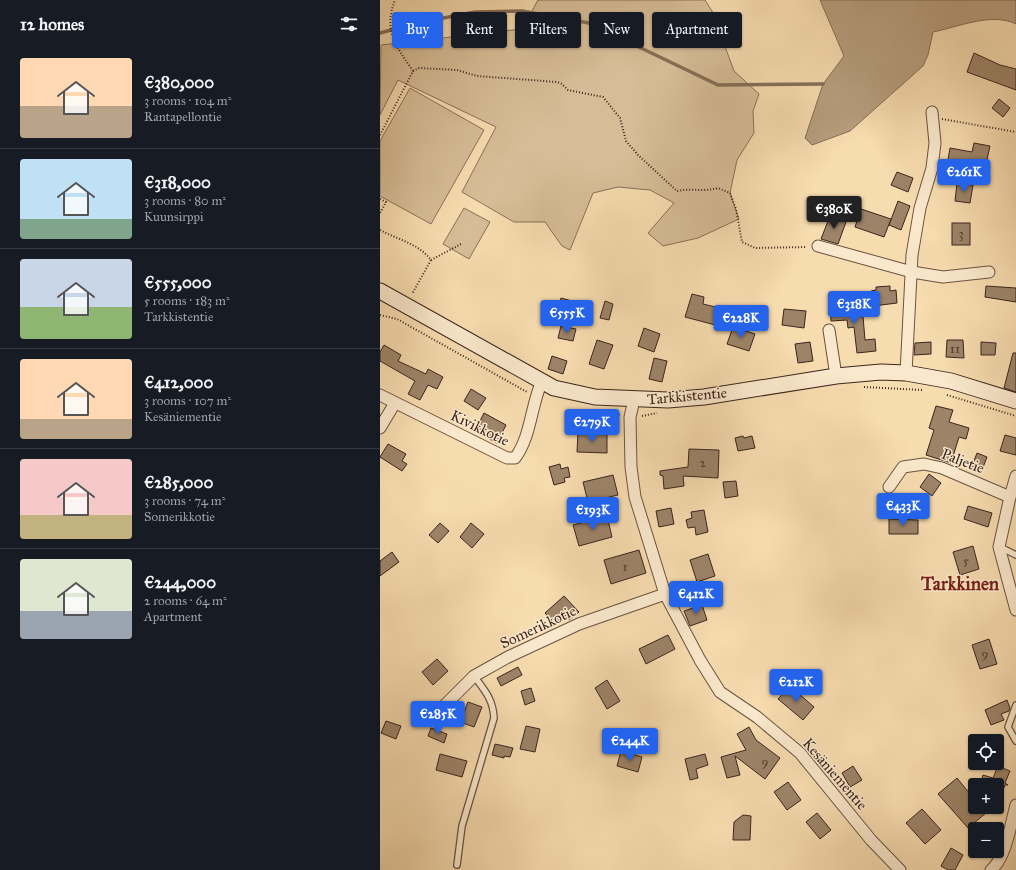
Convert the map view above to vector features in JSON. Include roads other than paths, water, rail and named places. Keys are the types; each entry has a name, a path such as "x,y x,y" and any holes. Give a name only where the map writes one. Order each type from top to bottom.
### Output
{"street":[{"path":"906,373 915,236 920,208 932,168 935,143 932,115"},
{"path":"818,246 912,272 944,277 989,272"},
{"name":"Tarkkistentie","path":"380,291 554,388 595,397 634,400 668,400 704,397 836,376 906,373 950,381 1016,401"},
{"path":"829,330 836,376"},
{"name":"Kivikkotie","path":"380,395 507,458 514,458 522,448 535,396 542,381"},
{"name":"Kesäniementie","path":"634,400 630,418 631,468 635,497 665,594 700,660 720,692 757,716 800,754 871,840 900,870"},
{"path":"380,428 395,403"},
{"name":"Paljetie","path":"889,487 903,467 924,464 942,468 1010,497"},
{"path":"1016,476 999,547 1016,610"},
{"name":"Somerikkotie","path":"438,712 474,676 508,657 579,624 665,594"},
{"path":"991,870 997,866 1007,840 1016,805"}],"lane":[{"path":"999,547 1016,555"},
{"path":"457,865 462,826 494,718 493,705 488,695 474,676"},
{"path":"1016,705 1008,728 1012,737 1016,741"}],"waterway":[{"path":"380,33 412,24 475,12 522,11 589,23 718,85 823,84"}],"district":[{"name":"Tarkkinen","path":"960,583"}]}
